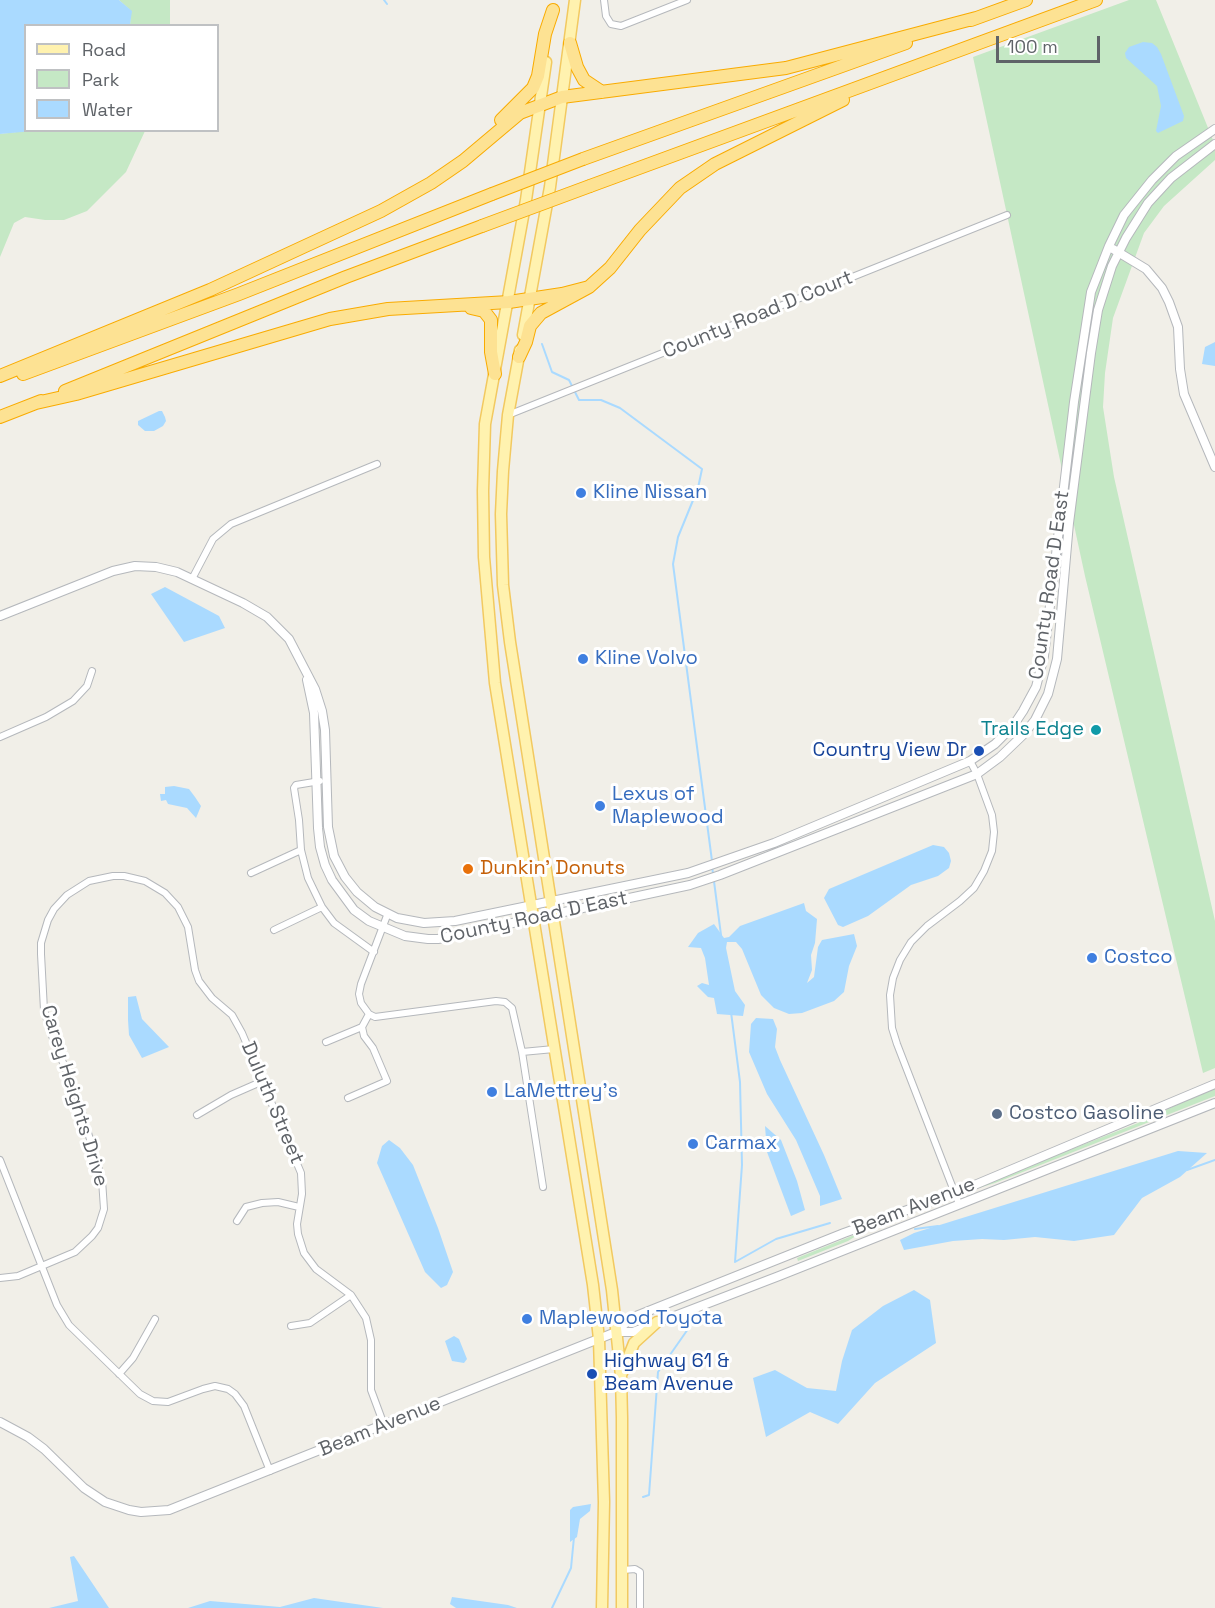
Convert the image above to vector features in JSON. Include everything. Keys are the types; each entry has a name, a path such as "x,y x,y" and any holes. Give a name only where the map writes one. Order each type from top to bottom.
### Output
{"highway":[{"path":"0,383 239,294 583,159 1026,0"},
{"path":"0,417 482,226 1096,0"},
{"path":"431,183 492,130 533,88 538,76 545,34 553,5"},
{"path":"0,376 220,286 381,211 431,183 463,161 520,113 562,97 786,68 976,18"},
{"path":"570,43 577,67 584,80 602,92"},
{"path":"519,357 531,326 541,313 589,287 610,268 640,230 680,188 715,164 900,72"},
{"path":"36,403 76,394 330,319 387,309 509,302 562,294 589,287"},
{"path":"434,306 475,309 489,315 493,326 491,352 495,374"}],"main road":[{"path":"575,0 550,187 508,415 501,514 504,592 510,642 612,1290 621,1376 622,1608"},
{"path":"553,5 541,106 484,437 483,511 486,595 495,683 591,1273 599,1339 604,1502 602,1608"},
{"path":"621,1376 634,1343 657,1322"}],"street":[{"path":"604,0 606,16 610,24 621,26 687,0"},
{"name":"County Road D East","path":"303,668 315,689 322,711 325,730 328,827 334,856 345,877 357,892 375,907 397,918 424,923 455,921 674,876 718,864 784,839 970,761 995,744 1013,726 1036,687 1044,656 1074,402 1092,292 1108,246 1124,215 1152,180 1176,156 1215,129"},
{"name":"County Road D East","path":"303,668 314,713 320,847 325,865 332,880 354,910 369,921 405,936 428,939 554,915 690,885 977,774 1000,757 1035,720 1050,685 1057,659 1069,523 1091,353 1098,310 1112,266 1148,203 1171,178 1215,144"},
{"name":"County Road D Court","path":"508,415 1007,215"},
{"path":"1108,246 1146,269 1162,288 1169,302 1178,327 1184,394 1211,447 1215,467"},
{"path":"192,579 213,539 231,524 377,464"},
{"path":"0,616 113,571 135,566 156,567 177,572 267,617 289,639 303,668"},
{"path":"0,736 46,717 73,701 87,686 92,671"},
{"path":"959,1204 897,1044 892,1028 890,994 892,978 911,942 974,888 992,851 994,832 992,814 970,761"},
{"path":"326,781 296,785 294,788 301,850 308,878 322,907 334,923 374,952"},
{"path":"251,873 301,850"},
{"name":"Duluth Street","path":"89,881 113,876 135,878 156,887 171,899 184,916 189,927 195,970 199,981 212,998 238,1023 301,1173 302,1194 298,1234 304,1253 316,1269 351,1295 363,1313 370,1330 371,1390 384,1425"},
{"name":"Carey Heights Drive","path":"0,1278 18,1276 75,1252 98,1228 105,1200 102,1180 78,1099 47,1023 44,1010 41,943 48,920 67,894 89,881"},
{"path":"274,930 322,907"},
{"path":"388,914 361,984 359,994 362,1003 369,1014 375,1017 496,1001 505,1002 512,1008 516,1016 543,1187"},
{"path":"326,1042 362,1027 369,1014"},
{"path":"348,1098 387,1081 374,1048 364,1036 362,1027"},
{"path":"522,1052 554,1048"},
{"path":"197,1115 231,1095 263,1081"},
{"name":"Beam Avenue","path":"0,1422 44,1449 94,1496 117,1507 141,1512 157,1512 181,1507 616,1332 631,1318 844,1233 955,1193 1215,1084"},
{"name":"Beam Avenue","path":"616,1332 633,1332 1215,1103"},
{"path":"0,1160 24,1216 57,1305 69,1325 146,1398 160,1403 174,1401 208,1387 221,1387 235,1394 244,1406 270,1471"},
{"path":"237,1221 246,1207 262,1203 278,1202 299,1207"},
{"path":"291,1326 310,1323 351,1295"},
{"path":"119,1374 134,1358 155,1319"},
{"path":"623,1570 634,1569 640,1572 640,1608"}],"green space":[{"path":"119,0 170,0 170,24 130,24 131,11"},
{"path":"1129,0 1156,0 1215,145 1215,160 1164,206 1144,233 1113,318 1105,373 1103,407 1114,477 1215,921 1215,1068 1203,1073 1085,576 973,57"},
{"path":"24,131 145,132 126,172 87,211 64,220 25,217 14,223 0,257 0,134"},
{"path":"1215,1087 1215,1096 995,1183 979,1188 978,1186 1138,1123"},
{"path":"864,1231 848,1241 798,1261 797,1258"}],"water":[{"path":"0,0 119,0 132,11 130,24 24,24 24,132 0,134"},
{"path":"1143,42 1152,43 1161,54 1184,116 1183,121 1158,133 1156,131 1161,106 1157,86 1126,58 1125,53 1129,47"},
{"path":"1215,342 1215,366 1202,364 1205,347"},
{"path":"162,411 165,417 166,421 163,426 154,431 145,431 138,425 138,421"},
{"path":"165,587 219,616 225,628 184,642 151,594"},
{"path":"165,787 189,789 195,797 201,806 196,818 187,808 168,804 166,800 161,801 160,794 165,794"},
{"path":"933,845 944,847 949,853 951,861 949,868 938,876 911,885 868,916 843,927 838,925 824,898 829,889"},
{"path":"804,903 806,911 817,919 815,943 811,955 812,970 807,983 814,977 818,947 822,940 854,934 857,946 849,966 844,992 834,1001 802,1013 789,1014 774,1008 761,995 742,949 736,942 727,942 726,948 735,991 745,1005 743,1016 717,1014 714,998 708,997 697,986 702,983 709,985 701,948 688,947 698,933 714,924 724,938 729,937 740,926"},
{"path":"136,996 142,1019 169,1047 142,1058 129,1035 128,997"},
{"path":"756,1018 773,1019 777,1029 775,1047 842,1199 820,1206 820,1196 796,1140 767,1094 749,1052 751,1024"},
{"path":"765,1126 781,1140 797,1181 805,1210 791,1216 767,1152"},
{"path":"389,1140 400,1148 413,1165 438,1228 453,1272 447,1285 441,1288 425,1272 377,1163 382,1146"},
{"path":"1178,1151 1207,1153 1180,1177 1142,1198 1114,1235 1074,1241 1035,1237 953,1241 904,1250 900,1240 914,1233"},
{"path":"914,1290 930,1300 936,1343 875,1383 838,1424 810,1412 766,1437 753,1378 775,1370 807,1388 836,1391 842,1361 852,1330 883,1306"},
{"path":"454,1336 459,1339 467,1359 464,1363 452,1361 445,1341"},
{"path":"591,1504 590,1511 580,1519 577,1537 570,1542 570,1510 573,1507"},
{"path":"74,1556 109,1608 49,1608 78,1601 70,1557"},
{"path":"452,1597 517,1608 456,1608 450,1604"},
{"path":"314,1598 383,1608 188,1608 210,1601 280,1607"}],"waterway":[{"path":"384,0 387,4"},
{"path":"542,344 552,372 569,380 579,400 601,400 620,408 702,469 698,488 678,537 673,564 712,861"},
{"path":"712,866 721,935"},
{"path":"731,1012 740,1082 742,1165 735,1262"},
{"path":"1187,1170 1215,1160"},
{"path":"735,1262 776,1239 830,1223"},
{"path":"915,1229 938,1226"},
{"path":"643,1497 649,1495 658,1372 695,1319"},
{"path":"552,1608 571,1568 574,1537"}],"place":[{"name":"Kline Nissan","path":"581,493"},
{"name":"Kline Volvo","path":"583,659"},
{"name":"Trails Edge","path":"1096,730"},
{"name":"Country View Dr","path":"979,751"},
{"name":"Lexus of Maplewood","path":"600,806"},
{"name":"Dunkin’ Donuts","path":"468,869"},
{"name":"Costco","path":"1092,958"},
{"name":"LaMettrey's","path":"492,1092"},
{"name":"Costco Gasoline","path":"997,1114"},
{"name":"Carmax","path":"693,1144"},
{"name":"Maplewood Toyota","path":"527,1319"},
{"name":"Highway 61 & Beam Avenue","path":"592,1374"}]}
